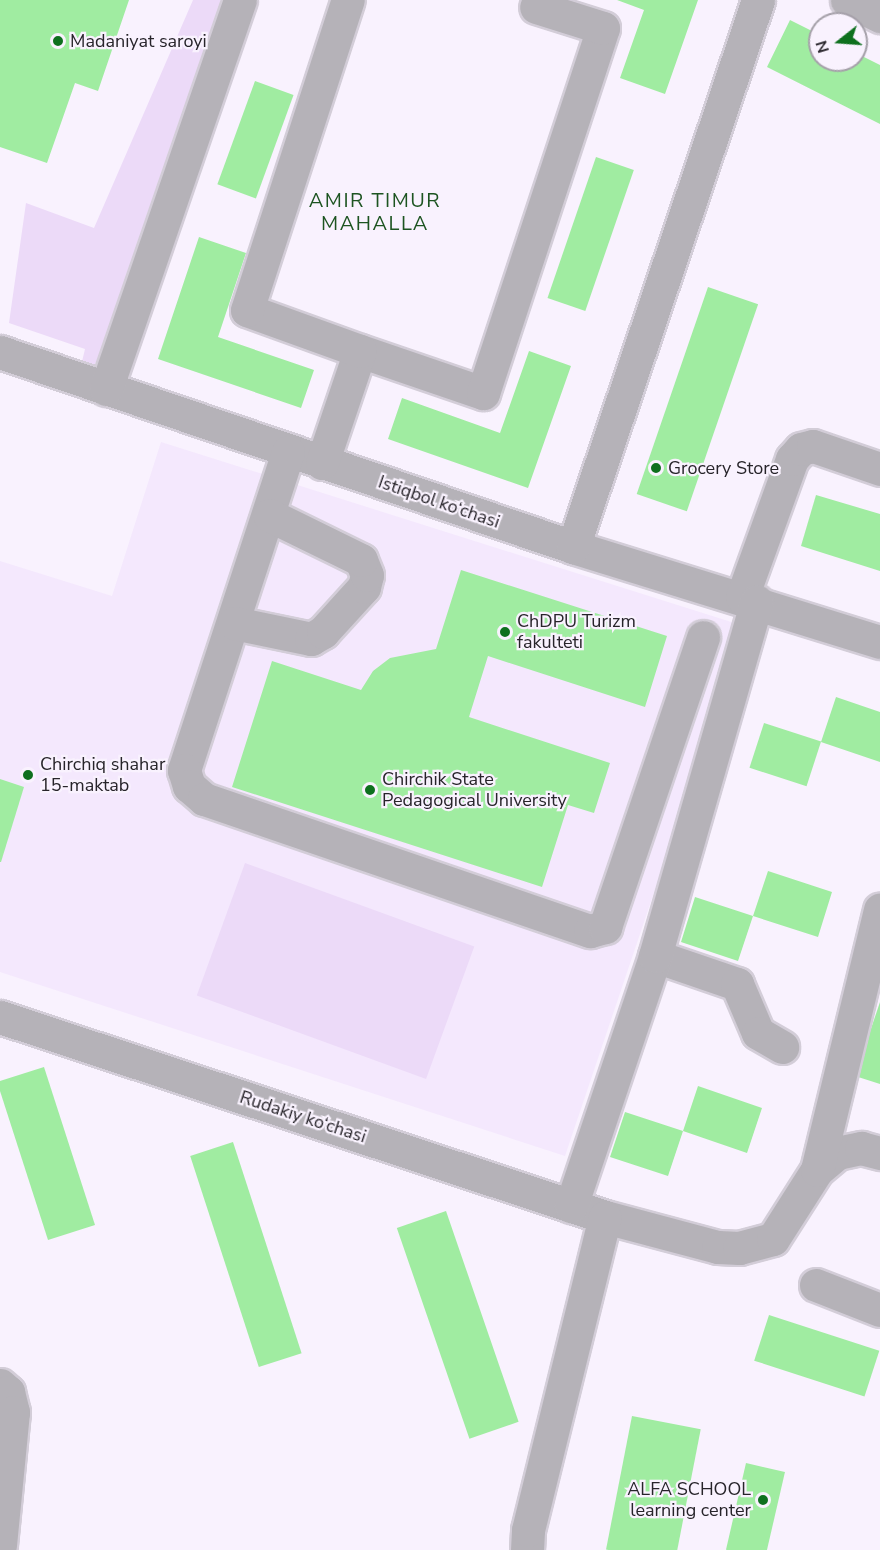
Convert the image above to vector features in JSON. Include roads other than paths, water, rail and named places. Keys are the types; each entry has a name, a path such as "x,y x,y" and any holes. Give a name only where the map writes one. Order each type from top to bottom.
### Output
{"street":[{"path":"106,389 240,0"},
{"path":"348,0 247,310 483,393 603,28 529,2"},
{"path":"573,547 758,0"},
{"path":"847,0 880,16"},
{"path":"322,463 360,351"},
{"name":"Istiqbol ko‘chasi","path":"0,352 288,452 573,547 749,599 880,642"},
{"path":"571,1206 655,956 749,599 792,459 801,449 813,446 880,469"},
{"path":"288,452 234,623 184,770 189,786 204,799 590,931 605,927 703,637"},
{"path":"234,623 311,639 323,632 364,587 367,575 361,560 269,515"},
{"path":"817,1170 880,909"},
{"path":"655,956 737,984 758,1033 783,1047"},
{"name":"Rudakiy ko‘chasi","path":"0,1017 605,1217 718,1247 760,1244 773,1239 817,1170"},
{"path":"817,1170 849,1149 880,1153"},
{"path":"527,1550 528,1530 605,1217"},
{"path":"816,1285 880,1310"},
{"path":"0,1385 9,1392 13,1412 0,1545"}],"place":[{"name":"Madaniyat saroyi","path":"58,41"},
{"name":"Grocery Store","path":"656,468"},
{"name":"ChDPU Turizm fakulteti","path":"505,632"},
{"name":"Chirchiq shahar 15-maktab","path":"28,775"},
{"name":"Chirchik State Pedagogical University","path":"370,790"},
{"name":"ALFA SCHOOL learning center","path":"763,1500"}],"district":[{"name":"AMIR TIMUR MAHALLA","path":"375,212"}]}
